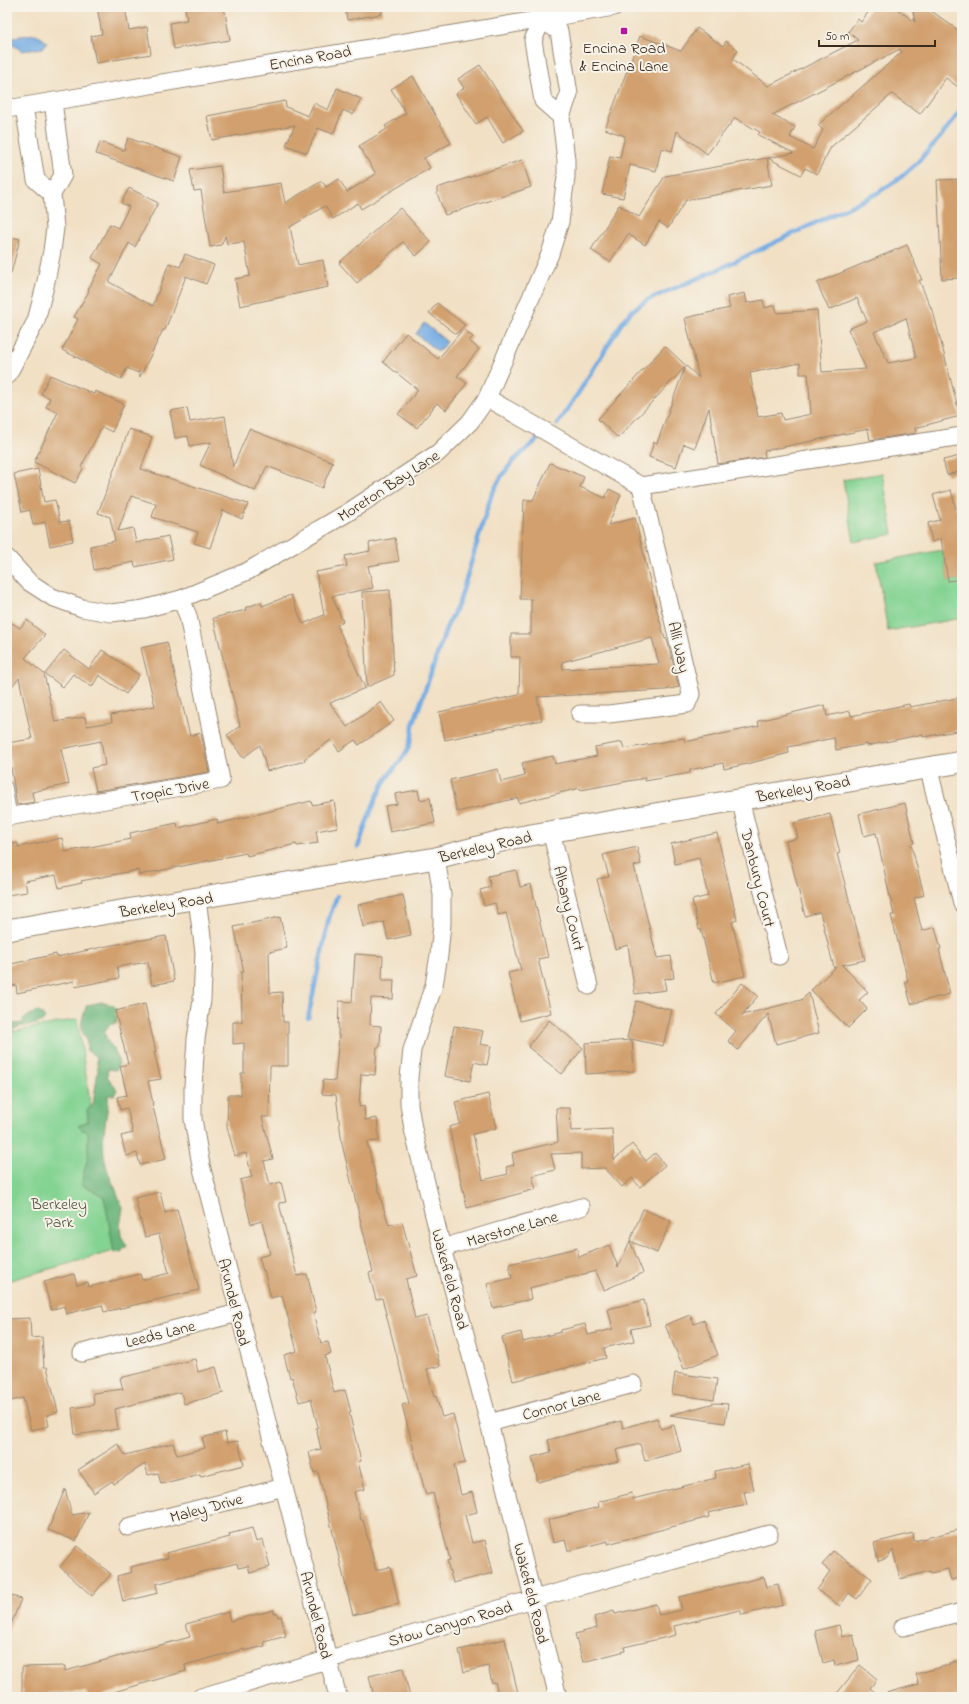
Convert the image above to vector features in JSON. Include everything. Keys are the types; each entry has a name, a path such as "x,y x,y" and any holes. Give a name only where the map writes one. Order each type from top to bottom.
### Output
{"street":[{"name":"Encina Road","path":"7,109 386,44 541,14 614,7"},
{"path":"541,14 532,40 543,102 561,117"},
{"name":"Moreton Bay Lane","path":"7,558 29,582 52,597 82,608 111,613 144,609 181,599 248,571 347,513 438,453 470,422 487,398 550,254 560,222 566,177 566,160 561,117 569,94 559,31 541,14"},
{"path":"7,376 36,321 52,251 55,228 52,194 63,175 52,102"},
{"path":"24,107 36,180 52,194"},
{"path":"487,398 641,486 962,436"},
{"name":"Alli Way","path":"580,714 609,714 687,704 691,694 641,486"},
{"name":"Tropic Drive","path":"10,816 221,780 188,616 181,599"},
{"name":"Berkeley Road","path":"7,930 436,858 513,838 551,831 928,766 962,762"},
{"path":"928,766 962,903"},
{"name":"Danbury Court","path":"740,799 779,956"},
{"name":"Albany Court","path":"551,831 589,986"},
{"name":"Wakefield Road","path":"436,858 442,895 440,955 434,986 412,1050 409,1104 413,1129 442,1248 489,1423 558,1697"},
{"name":"Arundel Road","path":"197,899 204,952 204,977 196,1039 193,1087 194,1119 201,1165 338,1697"},
{"name":"Marstone Lane","path":"442,1248 581,1207"},
{"name":"Leeds Lane","path":"82,1352 238,1313"},
{"name":"Connor Lane","path":"489,1423 632,1384"},
{"name":"Maley Drive","path":"128,1527 284,1487"},
{"name":"Stow Canyon Road","path":"201,1697 328,1658 769,1534"},
{"path":"903,1627 962,1612"}],"lane":[{"path":"7,786 10,816"}],"green space":[{"path":"882,473 893,534 854,542 843,480"},
{"path":"943,550 948,581 962,579 962,618 888,631 876,562"},
{"path":"102,1002 113,1005 117,1010 116,1023 109,1025 104,1032 108,1042 114,1048 119,1064 116,1070 108,1069 107,1076 117,1090 114,1095 108,1095 103,1142 104,1157 108,1173 123,1207 120,1226 121,1236 127,1246 121,1252 114,1253 103,1196 82,1185 88,1157 88,1131 82,1130 78,1126 88,1121 87,1110 93,1105 98,1070 96,1056 87,1051 86,1038 83,1034 81,1026 87,1005"},
{"path":"37,1011 42,1014 45,1019 33,1025 18,1027 7,1036 7,1020 14,1024 24,1023 23,1019"},
{"name":"Berkeley Park","path":"77,1019 91,1107 121,1249 7,1281 7,1033"}],"water":[{"path":"36,34 47,42 43,48 22,51 10,43 14,37"},
{"path":"424,323 447,342 438,352 416,334"}],"building":[{"path":"97,7 125,7 129,30 147,27 151,54 96,63 91,36 102,34"},
{"path":"185,7 224,7 230,40 174,49 170,23 187,20"},
{"path":"345,7 382,7 382,14 347,20"},
{"path":"872,7 894,7 915,22 912,7 926,7 962,33 962,90 946,78 920,114 892,94 831,147 817,174 805,168 801,175 768,158 794,153 758,135 760,132 735,118 707,154 677,131 672,151 661,148 656,171 630,165 623,198 602,194 610,156 620,158 625,136 605,129 640,36 681,51 697,28 723,46 726,41 738,50 733,59 768,86 858,40 848,32 858,19 861,22","holes":["900,49 902,52 818,125 823,130 813,149 790,137 795,127 772,115"]},
{"path":"480,65 523,131 503,143 487,117 476,124 456,94 464,88 458,79"},
{"path":"413,76 451,143 424,158 430,168 361,209 358,203 333,219 325,206 290,227 298,265 323,260 328,287 240,306 235,279 250,276 244,242 227,244 225,236 221,245 210,247 201,190 194,191 190,170 220,166 224,192 281,183 285,203 322,181 326,187 339,179 347,192 376,174 359,146 387,129 385,126 406,113 391,89"},
{"path":"337,88 361,99 353,115 343,110 333,134 318,128 307,153 286,145 295,125 212,140 207,116 285,101 286,107 308,116 314,103 328,110"},
{"path":"128,138 182,157 174,181 96,154 100,142 124,150"},
{"path":"767,158 772,185 686,200 668,228 659,222 645,245 628,234 610,262 591,250 619,205 639,217 665,176"},
{"path":"522,160 531,187 445,215 437,193 437,188"},
{"path":"962,179 962,278 942,279 937,180"},
{"path":"129,188 158,203 135,247 129,243 109,282 153,306 169,263 180,267 185,254 214,265 206,284 186,276 165,330 163,330 140,377 139,371 138,373 127,368 121,379 62,350 78,319 74,317 102,264 92,258 110,224 118,228 129,207 121,203"},
{"path":"400,208 431,242 416,256 403,242 357,283 339,263"},
{"path":"7,236 20,239 11,273 7,272"},
{"path":"907,245 922,280 919,280 934,315 960,416 915,428 916,433 870,440 868,429 764,451 765,457 718,464 709,408 695,448 684,444 676,467 649,457 654,442 657,443 685,367 618,438 598,419 665,346 699,378 685,318 730,308 727,297 745,293 747,303 763,300 765,308 775,305 777,313 817,310 822,372 866,369 848,329 867,321 857,298 829,310 817,283","holes":["906,318 916,358 888,363 874,332","800,363 800,374 808,374 811,414 783,420 781,413 758,417 750,373"]},
{"path":"437,303 465,325 456,334 429,313"},
{"path":"463,329 473,337 469,341 479,349 457,376 467,383 446,410 437,403 417,428 398,414 418,390 383,362 406,333 438,359"},
{"path":"50,375 94,394 95,391 124,404 112,432 102,427 81,467 83,469 75,483 34,462 58,412 46,407 50,398 41,394"},
{"path":"187,408 190,422 225,416 233,467 249,429 333,462 322,488 267,466 255,491 200,465 211,442 190,446 188,436 175,438 170,411"},
{"path":"129,429 152,437 141,469 248,504 242,519 223,510 210,548 194,543 198,532 152,517 156,504 131,496 118,531 133,528 136,543 168,536 173,559 135,567 134,562 94,570 90,546 115,541 110,517 98,513"},
{"path":"960,456 962,471 947,475 943,460"},
{"path":"550,463 584,477 580,487 605,498 609,489 621,495 608,525 635,518 657,611 665,639 667,639 679,687 665,690 537,697 542,720 445,740 439,712 519,695 520,657 511,657 511,634 531,634 531,599 520,599 524,500 533,500","holes":["652,638 659,664 563,669 562,662"]},
{"path":"38,469 44,502 55,500 60,522 69,521 73,541 50,546 45,522 33,525 30,510 22,512 14,474"},
{"path":"951,490 958,516 962,515 962,579 948,581 941,539 932,542 928,523 940,520 933,495"},
{"path":"395,538 399,561 368,566 373,588 332,596 343,622 337,625 365,688 330,703 347,727 381,702 394,721 359,745 355,740 339,751 331,740 304,759 305,761 267,771 260,745 243,758 227,735 240,726 213,618 246,610 245,608 261,602 262,606 291,595 303,624 324,615 316,572 347,566 345,556 370,551 369,543"},
{"path":"390,590 394,675 367,687 362,592"},
{"path":"7,620 20,628 27,620 45,635 25,658 44,674 55,722 85,717 87,726 112,722 111,715 155,706 141,648 167,642 190,736 201,733 209,772 96,791 91,768 105,765 101,741 61,749 69,784 32,792 34,802 17,805 7,743 32,739 19,678 7,692"},
{"path":"64,650 89,669 102,650 139,675 126,694 99,675 92,687 73,674 63,687 45,674"},
{"path":"962,697 962,730 923,737 923,734 867,746 867,744 836,750 834,738 788,747 789,753 724,769 723,763 690,770 690,773 645,781 645,778 581,790 580,788 519,803 518,798 457,812 450,780 498,769 501,782 525,776 522,763 553,756 555,764 597,756 595,747 622,742 624,749 684,738 685,742 759,726 758,721 825,705 827,716 850,711 851,716 909,704 910,707"},
{"path":"418,790 420,800 430,798 435,823 390,832 385,806 397,804 395,794"},
{"path":"311,801 312,805 334,801 338,827 316,831 318,843 297,846 296,844 247,856 246,853 139,875 138,870 81,881 82,883 59,888 56,875 25,881 27,892 7,895 7,845 18,843 18,847 62,838 65,852 131,839 130,833 177,823 178,828 217,819 218,824"},
{"path":"905,803 914,843 911,844 924,895 914,898 922,931 935,927 950,994 911,1004 905,981 908,981 891,915 894,915 876,833 864,836 859,814"},
{"path":"830,814 840,853 837,854 865,960 842,965 868,992 859,1000 867,1009 848,1028 811,990 836,967 834,968 820,912 805,916 786,841 798,838 794,823"},
{"path":"717,833 737,920 732,922 745,976 714,983 701,929 699,930 692,900 708,896 699,858 675,864 671,844"},
{"path":"637,847 641,864 634,866 657,958 671,956 674,978 664,979 666,990 635,994 628,945 615,949 597,879 609,877 603,855"},
{"path":"516,870 520,887 531,884 548,957 538,959 551,1013 520,1021 508,973 521,970 506,913 498,915 495,903 484,906 480,890 491,887 488,876"},
{"path":"403,895 411,935 388,940 384,922 363,927 358,905"},
{"path":"280,917 287,948 269,952 270,993 282,992 283,1022 288,1022 288,1066 270,1066 269,1117 262,1117 273,1159 264,1161 270,1185 281,1182 286,1202 279,1203 297,1276 307,1274 316,1312 313,1313 321,1343 328,1342 331,1354 325,1356 334,1393 345,1390 361,1461 358,1462 365,1489 354,1492 376,1570 390,1567 399,1604 353,1615 318,1472 314,1473 309,1452 321,1449 316,1428 318,1427 311,1399 299,1402 292,1377 290,1378 284,1355 297,1351 282,1295 271,1298 259,1257 270,1254 262,1221 251,1224 240,1180 252,1177 246,1153 235,1156 227,1127 228,1095 241,1095 241,1073 244,1073 244,1043 233,1044 233,1022 242,1022 241,972 244,972 234,927"},
{"path":"166,936 174,981 152,985 148,962 117,967 119,978 75,987 74,981 17,993 16,985 7,987 7,965 56,954 57,957 112,945"},
{"path":"355,954 383,956 382,980 394,980 393,999 371,998 370,1025 381,1026 380,1047 377,1047 375,1075 361,1074 359,1107 364,1106 365,1120 377,1118 379,1141 367,1142 382,1203 389,1225 402,1222 417,1276 406,1279 415,1319 427,1316 440,1366 427,1369 434,1397 436,1396 442,1417 453,1414 465,1463 454,1465 461,1495 472,1492 477,1512 465,1515 472,1543 485,1540 493,1573 453,1583 447,1561 450,1560 433,1493 426,1495 402,1405 409,1403 382,1298 376,1300 369,1273 373,1272 342,1144 336,1095 322,1094 323,1080 335,1081 339,1035 339,1001 352,1002"},
{"path":"742,983 758,996 742,1015 801,1000 809,993 819,1033 776,1044 768,1014 738,1050 728,1041 736,1031 716,1014"},
{"path":"636,1001 672,1010 663,1046 627,1038"},
{"path":"145,1004 156,1052 154,1052 161,1079 148,1081 166,1159 140,1165 137,1153 126,1156 121,1136 133,1133 127,1108 120,1110 117,1097 127,1095 120,1066 128,1064 115,1011"},
{"path":"549,1020 583,1048 562,1074 528,1047"},
{"path":"454,1026 483,1031 480,1044 491,1046 487,1065 474,1062 470,1081 445,1076"},
{"path":"632,1040 634,1071 586,1074 585,1043"},
{"path":"488,1094 496,1128 473,1134 483,1180 508,1174 506,1167 514,1165 512,1153 558,1142 556,1108 570,1108 571,1131 612,1129 614,1160 632,1144 646,1161 655,1153 665,1165 640,1187 632,1178 622,1187 605,1168 581,1169 581,1153 551,1154 555,1170 532,1176 536,1189 467,1208 449,1127 460,1124 455,1102"},
{"path":"160,1192 165,1213 177,1209 199,1290 104,1312 102,1305 66,1314 64,1306 51,1310 44,1282 74,1274 77,1285 88,1282 89,1287 140,1274 142,1280 169,1273 159,1234 145,1237 135,1198"},
{"path":"643,1209 671,1221 657,1253 630,1241"},
{"path":"630,1241 643,1273 604,1290 596,1271 529,1288 531,1299 493,1308 487,1284 512,1278 509,1264 577,1248 579,1257 609,1245 618,1267"},
{"path":"644,1300 650,1325 631,1329 634,1341 604,1348 606,1358 513,1381 502,1337 521,1332 523,1342 585,1324 588,1335 613,1329 608,1309"},
{"path":"690,1315 694,1324 704,1320 718,1355 684,1369 665,1325"},
{"path":"30,1318 31,1338 42,1337 44,1367 47,1367 58,1412 47,1415 49,1426 31,1430 23,1398 11,1401 7,1385 7,1319"},
{"path":"195,1359 198,1372 216,1367 223,1393 184,1404 181,1392 115,1409 118,1429 75,1435 72,1408 94,1405 93,1393 123,1389 120,1378"},
{"path":"675,1373 717,1379 714,1400 672,1394"},
{"path":"715,1403 728,1404 725,1423 670,1415"},
{"path":"657,1418 661,1429 674,1425 681,1451 645,1461 640,1444 616,1450 619,1461 538,1482 532,1457 551,1452 548,1440 621,1421 623,1428"},
{"path":"225,1432 227,1443 238,1441 244,1465 161,1484 158,1473 148,1475 145,1464 114,1484 112,1481 94,1493 78,1470 118,1444 125,1455 173,1443 177,1455 205,1448 202,1438"},
{"path":"748,1464 754,1490 744,1492 747,1505 708,1513 709,1517 608,1544 608,1541 568,1551 565,1540 553,1543 548,1520 599,1507 598,1502 632,1493 633,1499 716,1478 715,1471"},
{"path":"65,1489 72,1515 89,1512 76,1541 48,1530"},
{"path":"252,1528 256,1542 263,1540 270,1567 250,1573 248,1566 238,1568 237,1563 156,1584 158,1593 123,1602 117,1576 132,1572 130,1567 168,1558 166,1553 230,1537 229,1534"},
{"path":"962,1529 962,1577 951,1580 948,1569 931,1573 930,1571 900,1579 893,1550 886,1559 878,1561 874,1543 913,1533 914,1541"},
{"path":"77,1546 111,1574 92,1596 60,1567"},
{"path":"833,1551 872,1579 857,1599 849,1593 840,1606 817,1590 830,1571 822,1565"},
{"path":"764,1577 767,1587 778,1584 783,1605 742,1615 740,1610 674,1626 676,1635 624,1647 625,1651 583,1662 575,1634 597,1628 594,1617 614,1611 615,1614 656,1604 659,1615 682,1610 679,1597"},
{"path":"7,1594 21,1599 8,1632 7,1632"},
{"path":"274,1610 274,1614 277,1613 278,1617 281,1616 286,1636 264,1642 265,1646 244,1651 244,1649 185,1665 186,1671 97,1697 88,1697 86,1692 38,1693 38,1697 22,1697 22,1667 65,1666 65,1671 190,1637 186,1624 228,1612 230,1621"},
{"path":"839,1625 842,1637 853,1634 859,1660 835,1666 834,1660 823,1663 815,1631"},
{"path":"505,1639 519,1697 499,1697 495,1682 492,1683 488,1666 464,1672 459,1650"},
{"path":"962,1660 962,1697 887,1697 886,1693 919,1684 916,1674"},
{"path":"860,1665 877,1679 870,1688 881,1697 834,1697"},
{"path":"403,1668 410,1697 374,1697 369,1676"}],"waterway":[{"path":"557,424 579,392 623,321 633,310 647,300 715,271 876,194 901,177 917,163 942,135 962,109"},
{"path":"358,847 377,797 385,781 404,756 410,743 413,725 447,626 459,603 491,496 501,477 513,461 537,440"},
{"path":"308,1018 329,918 337,896"}],"place":[{"name":"Encina Road & Encina Lane","path":"624,31"}]}
